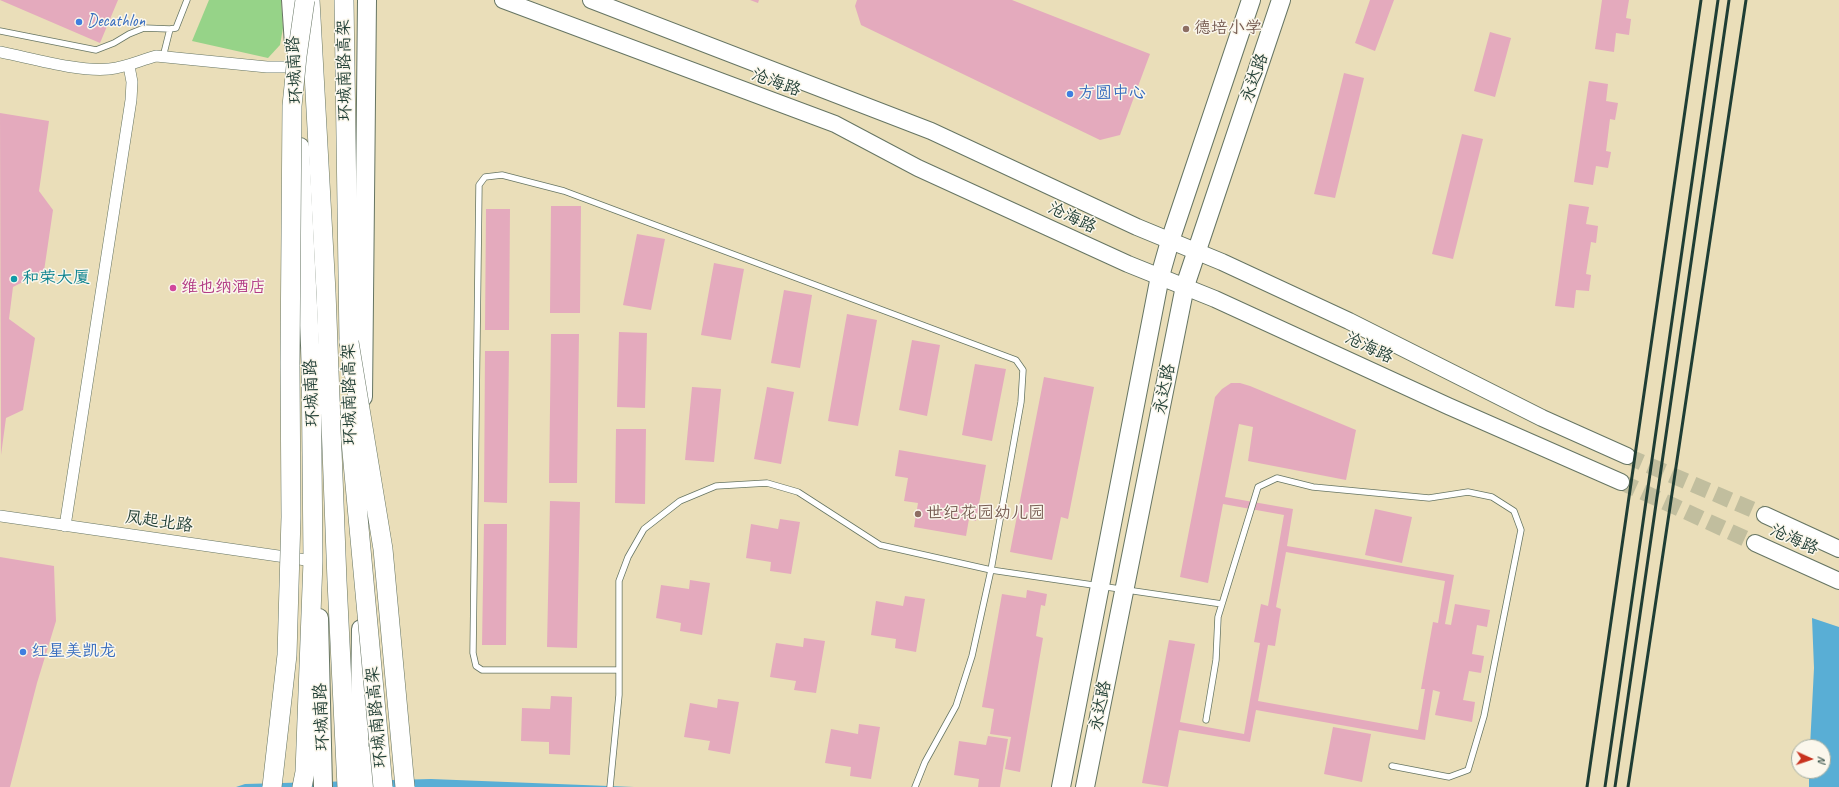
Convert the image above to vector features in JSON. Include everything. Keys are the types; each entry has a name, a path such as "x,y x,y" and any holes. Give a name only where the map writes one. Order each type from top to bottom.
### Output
{"highway":[{"path":"272,787 287,655 291,517 290,363 292,106 305,0"},
{"name":"环城南路高架","path":"310,0 326,292 336,581 347,787"},
{"name":"环城南路高架","path":"344,0 356,340 351,441 383,787"},
{"path":"356,340 383,550 405,787"},
{"path":"311,350 313,779"}],"main road":[{"name":"环城南路","path":"291,0 311,350 313,779"},
{"path":"367,0 356,340 366,768 372,787"},
{"name":"沧海路","path":"503,0 835,124 918,168 1128,264 1185,286 1621,482"},
{"name":"沧海路","path":"591,0 931,131 1137,227 1349,321 1542,418 1627,456"},
{"name":"永达路","path":"1061,787 1160,276 1170,241 1251,0"},
{"name":"永达路","path":"1085,787 1185,286 1281,0"},
{"name":"沧海路","path":"1765,515 1839,549"},
{"name":"沧海路","path":"1754,543 1839,581"},
{"path":"359,787 366,768"}],"street":[{"path":"0,52 90,70 129,66 156,56 267,67 295,68"},
{"path":"65,526 131,100 132,82 129,66"},
{"name":"凤起北路","path":"0,516 313,561"}],"lane":[{"path":"0,31 96,50 114,43 128,34 144,28 176,28 187,0"},
{"path":"163,57 170,29"},
{"path":"619,670 482,670 476,666 473,653 479,185 485,177 502,175 564,191 1016,360 1023,370 1022,402 991,570 972,656 956,706 925,762 915,787"},
{"path":"1206,720 1216,660 1218,617 1258,488 1277,478 1312,487 1429,498 1468,492 1492,497 1514,511 1521,530 1484,716 1468,770 1449,777 1392,766"},
{"path":"610,787 619,695 619,581 628,558 644,529 680,501 716,486 767,483 798,492 880,545 991,570 1222,604"}],"green space":[{"path":"209,0 281,0 283,28 280,45 268,58 192,41"}],"water":[{"path":"1812,618 1839,627 1839,787 1809,787 1809,779 1831,779 1831,739 1810,739 1814,668"},
{"path":"431,779 634,787 236,787 245,784"}],"building":[{"name":"Decathlon","path":"0,0 118,0 100,43"},
{"path":"750,0 759,0 758,3"},
{"name":"方圆中心","path":"857,0 1012,0 1150,54 1120,135 1100,140 861,25 855,6"},
{"path":"1370,0 1394,0 1375,51 1355,43"},
{"path":"1602,0 1629,0 1626,18 1631,19 1629,35 1616,33 1614,52 1595,49"},
{"path":"1490,32 1511,38 1495,97 1474,91"},
{"path":"1344,73 1364,78 1335,198 1314,194"},
{"path":"1589,81 1608,84 1606,101 1618,103 1615,120 1610,119 1606,151 1611,152 1608,168 1596,166 1593,185 1574,182"},
{"name":"和荣大厦","path":"0,113 49,121 39,191 53,210 44,271 13,287 9,319 35,338 23,410 6,418 1,455"},
{"path":"1462,134 1483,139 1453,259 1432,254"},
{"path":"1569,204 1589,207 1586,224 1598,226 1596,243 1591,242 1586,274 1591,275 1589,291 1576,290 1574,308 1555,306"},
{"path":"551,206 581,206 580,313 550,313"},
{"path":"486,209 510,209 509,330 485,330"},
{"path":"637,234 665,239 651,310 623,305"},
{"path":"714,263 744,269 731,340 701,335"},
{"path":"784,290 812,295 800,368 771,363"},
{"path":"847,314 877,320 858,426 828,421"},
{"path":"619,332 647,333 645,408 617,407"},
{"path":"551,334 579,334 577,483 549,483"},
{"path":"912,340 940,345 927,416 899,410"},
{"path":"485,351 509,351 507,503 484,502"},
{"path":"975,364 1006,369 992,441 962,435"},
{"path":"1044,377 1094,387 1068,519 1061,517 1052,560 1010,552"},
{"path":"1231,383 1240,383 1250,386 1356,430 1346,480 1248,461 1253,427 1239,424 1225,497 1293,509 1287,546 1454,575 1445,624 1451,625 1455,604 1490,610 1487,627 1477,625 1472,654 1484,656 1481,673 1469,671 1463,700 1475,702 1472,722 1435,715 1440,692 1433,690 1425,740 1256,710 1250,742 1179,730 1168,787 1142,783 1169,640 1195,644 1180,722 1244,734 1260,643 1254,642 1261,604 1268,606 1284,515 1223,504 1208,583 1180,577 1215,397 1222,389","holes":["1286,552 1445,581 1438,623 1433,622 1421,689 1425,689 1418,730 1258,701 1268,645 1275,646 1281,609 1276,607"]},
{"path":"692,387 721,389 714,462 685,460"},
{"path":"767,387 794,392 781,464 754,459"},
{"path":"616,429 646,429 645,504 615,503"},
{"path":"899,450 986,465 976,521 969,519 966,536 914,527 918,503 904,501 908,478 895,476"},
{"path":"550,501 580,502 577,648 547,647"},
{"path":"1375,509 1412,517 1402,563 1365,555"},
{"path":"780,519 800,522 791,574 770,571 771,562 746,558 751,524 778,529"},
{"path":"484,524 507,524 506,645 482,645"},
{"name":"红星美凯龙","path":"0,557 54,566 56,621 37,683 10,787 0,787"},
{"path":"690,580 710,583 702,635 680,631 681,623 656,618 661,585 689,589"},
{"path":"1027,590 1047,594 1045,606 1041,605 1036,636 1043,638 1020,772 1005,769 1011,737 990,734 994,709 982,707 1002,594 1026,598"},
{"path":"905,596 925,599 916,652 895,648 896,639 871,635 876,601 903,606"},
{"path":"804,638 825,641 816,693 794,690 796,681 770,677 776,643 803,647"},
{"path":"551,696 572,697 570,755 549,754 549,742 521,741 522,708 550,709"},
{"path":"718,699 739,702 730,754 708,750 710,741 684,737 690,703 717,708"},
{"path":"859,724 880,727 871,779 850,776 851,767 825,763 831,729 858,734"},
{"path":"1333,727 1371,734 1362,782 1324,774"},
{"path":"988,736 1008,739 1000,787 978,787 979,779 954,775 959,741 986,745"}],"tunnel":[{"path":"1627,456 1765,515"},
{"path":"1621,482 1755,543"}],"railway":[{"path":"1587,787 1701,0"},
{"path":"1605,787 1718,0"},
{"path":"1615,787 1729,0"},
{"path":"1628,787 1746,0"}],"place":[{"name":"Decathlon","path":"79,22"},
{"name":"德培小学","path":"1186,29"},
{"name":"方圆中心","path":"1070,94"},
{"name":"和荣大厦","path":"14,279"},
{"name":"维也纳酒店","path":"173,288"},
{"name":"世纪花园幼儿园","path":"918,514"},
{"name":"红星美凯龙","path":"23,652"}]}
